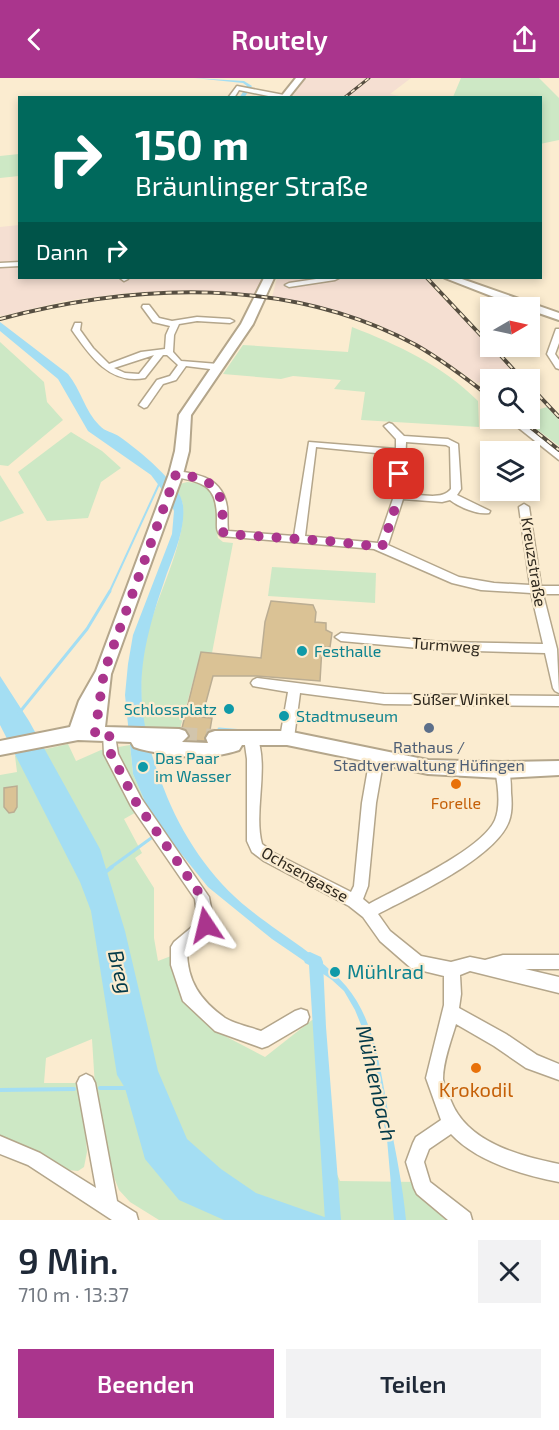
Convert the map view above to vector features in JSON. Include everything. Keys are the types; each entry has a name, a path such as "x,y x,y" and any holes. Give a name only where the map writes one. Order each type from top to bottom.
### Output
{"main road":[{"path":"285,96 300,78"},
{"path":"106,734 104,672 174,479 182,451 185,415 248,324 269,279"},
{"path":"453,279 559,317"},
{"path":"3,749 58,736 106,734 137,741 166,739 182,750 215,750 251,738"},
{"path":"215,738 287,738 428,767 502,770 559,768"}],"street":[{"path":"232,96 237,88 279,96"},
{"path":"0,265 18,264"},
{"path":"289,285 328,279"},
{"path":"146,306 156,320 174,324 181,320 197,319 230,321"},
{"path":"144,375 165,352 174,324"},
{"path":"78,325 75,329 86,345 114,373 122,376 144,375 167,380"},
{"path":"559,331 551,354 559,366"},
{"path":"107,367 145,352 165,352 174,361 183,364 218,368"},
{"path":"144,405 160,382 173,378 183,364"},
{"path":"388,426 400,439 453,443 456,449 456,489 451,496 442,499 399,496"},
{"path":"524,429 559,457"},
{"path":"382,547 399,496 400,439"},
{"path":"299,539 312,444 399,452"},
{"path":"174,479 205,480 213,484 223,504 222,531 225,534 382,547 456,580 492,587 559,590"},
{"path":"451,496 459,502 485,511"},
{"name":"Kreuzstraße","path":"524,507 536,590 559,688"},
{"path":"546,630 559,630"},
{"name":"Turmweg","path":"341,637 441,646 551,649"},
{"name":"Süßer Winkel","path":"256,683 384,699 559,701"},
{"path":"287,738 295,687"},
{"path":"106,734 111,754 136,802 202,897 206,925 179,947 179,965 189,995 221,1025 262,1040 301,1017"},
{"name":"Ochsengasse","path":"251,738 254,759 254,841 257,848 268,857 354,901"},
{"path":"377,757 369,803 361,886 354,901 368,912 385,936 417,963 451,970 470,964 559,986"},
{"path":"368,912 405,891 437,877 494,835 502,823 505,794 502,770"},
{"path":"487,967 503,962 559,962"},
{"path":"451,970 455,982 435,1078 452,1123 485,1150 543,1170 559,1173"},
{"path":"449,1011 501,1040 532,1062 559,1072"},
{"path":"86,1083 108,1205"},
{"path":"452,1123 422,1143 415,1162 423,1188 463,1220"},
{"path":"0,1145 34,1159 129,1220"}],"shaded area":[{"path":"306,78 411,78 390,94 399,96 293,96"},
{"path":"18,225 18,279 265,279 257,295 188,290 127,293 65,301 2,316 0,315 0,227"},
{"path":"277,279 425,279 480,337 480,357 499,357 510,369 480,369 480,382 477,383 435,354 377,324 325,308 272,297"}],"green space":[{"path":"461,78 539,78 559,98 559,140 542,144 542,96 453,96"},
{"path":"18,154 18,176 0,178 0,156"},
{"path":"352,327 419,357 464,388 478,401 479,427 361,420 365,392 334,389 341,380 293,376 281,379 223,374 243,345 348,352"},
{"path":"0,342 44,382 47,402 63,420 8,466 0,465"},
{"path":"547,407 559,420 559,446 536,429 540,429 540,409"},
{"path":"71,432 102,451 121,468 101,482 88,518 47,521 18,472"},
{"path":"0,475 24,513 0,522"},
{"path":"187,482 201,484 215,494 218,538 223,542 233,543 212,653 201,652 180,729 143,727 141,671 143,653 179,540 183,506 175,490 180,484"},
{"path":"272,567 376,573 375,603 268,596"},
{"path":"68,744 76,761 101,750 130,745 133,774 147,806 124,819 142,853 135,858 154,888 154,938 158,961 171,956 206,1020 223,1035 265,1057 312,1020 322,1020 333,1153 340,1181 418,1182 458,1220 159,1220 130,1202 119,1190 112,1172 96,1103 92,1039 46,1058 44,1083 81,1083 87,1152 84,1167 78,1171 68,1170 26,1146 0,1135 0,775 17,772 15,756"}],"water":[{"name":"Mühlenbach","path":"0,322 68,374 99,425 120,437 147,458 167,477 180,497 183,515 178,544 155,611 143,662 143,709 154,760 179,823 210,870 249,909 312,955 335,975 346,986 365,1016 380,1069 406,1220 394,1220 387,1139 366,1037 344,991 332,980 272,939 208,887 149,811 133,774 125,695 128,664 133,635 172,534 174,511 169,499 151,475 88,431 58,379 0,331"},
{"name":"Breg","path":"0,676 29,721 100,849 125,931 158,1071 187,1139 221,1169 256,1193 333,1220 224,1220 179,1200 145,1159 125,1088 117,1075 91,911 80,882 0,725"}],"building":[{"path":"271,601 313,605 316,612 315,622 326,623 326,630 332,633 330,647 322,647 320,681 257,676 213,676 202,717 212,718 210,730 212,730 207,732 205,741 187,740 190,735 182,728 201,652 261,658 265,622"},
{"path":"17,786 17,807 14,812 9,813 4,807 4,788"}],"waterway":[{"path":"196,78 244,82 250,86 242,96"},
{"path":"110,592 160,482"},
{"path":"19,713 87,629 110,592"},
{"path":"219,729 244,731"},
{"path":"110,868 154,836"},
{"path":"104,873 112,867"},
{"name":"Mühlenbach","path":"310,958 316,962 333,1220"},
{"path":"100,1088 128,1088"},
{"path":"0,1090 74,1089"}],"tunnel":[{"path":"179,736 215,738"}],"railway":[{"path":"346,96 369,78"},
{"path":"428,279 480,334"},
{"path":"0,319 104,298 158,293 211,293 264,297 316,307 367,323 416,345 480,390"},
{"path":"502,357 513,369"},
{"path":"540,397 559,417"},
{"path":"533,429 559,450"}],"place":[{"name":"Festhalle","path":"302,651"},
{"name":"Schlossplatz","path":"229,709"},
{"name":"Stadtmuseum","path":"284,716"},
{"name":"Rathaus / Stadtverwaltung Hüfingen","path":"429,728"},
{"name":"Das Paar im Wasser","path":"143,767"},
{"name":"Forelle","path":"456,784"},
{"name":"Mühlrad","path":"335,972"},
{"name":"Krokodil","path":"476,1068"}],"route":[{"path":"206,925 202,897 136,802 111,754 109,733 95,733 104,686 104,672 176,474 213,484 223,504 222,531 225,534 364,543 382,547 399,496 399,474"}]}
